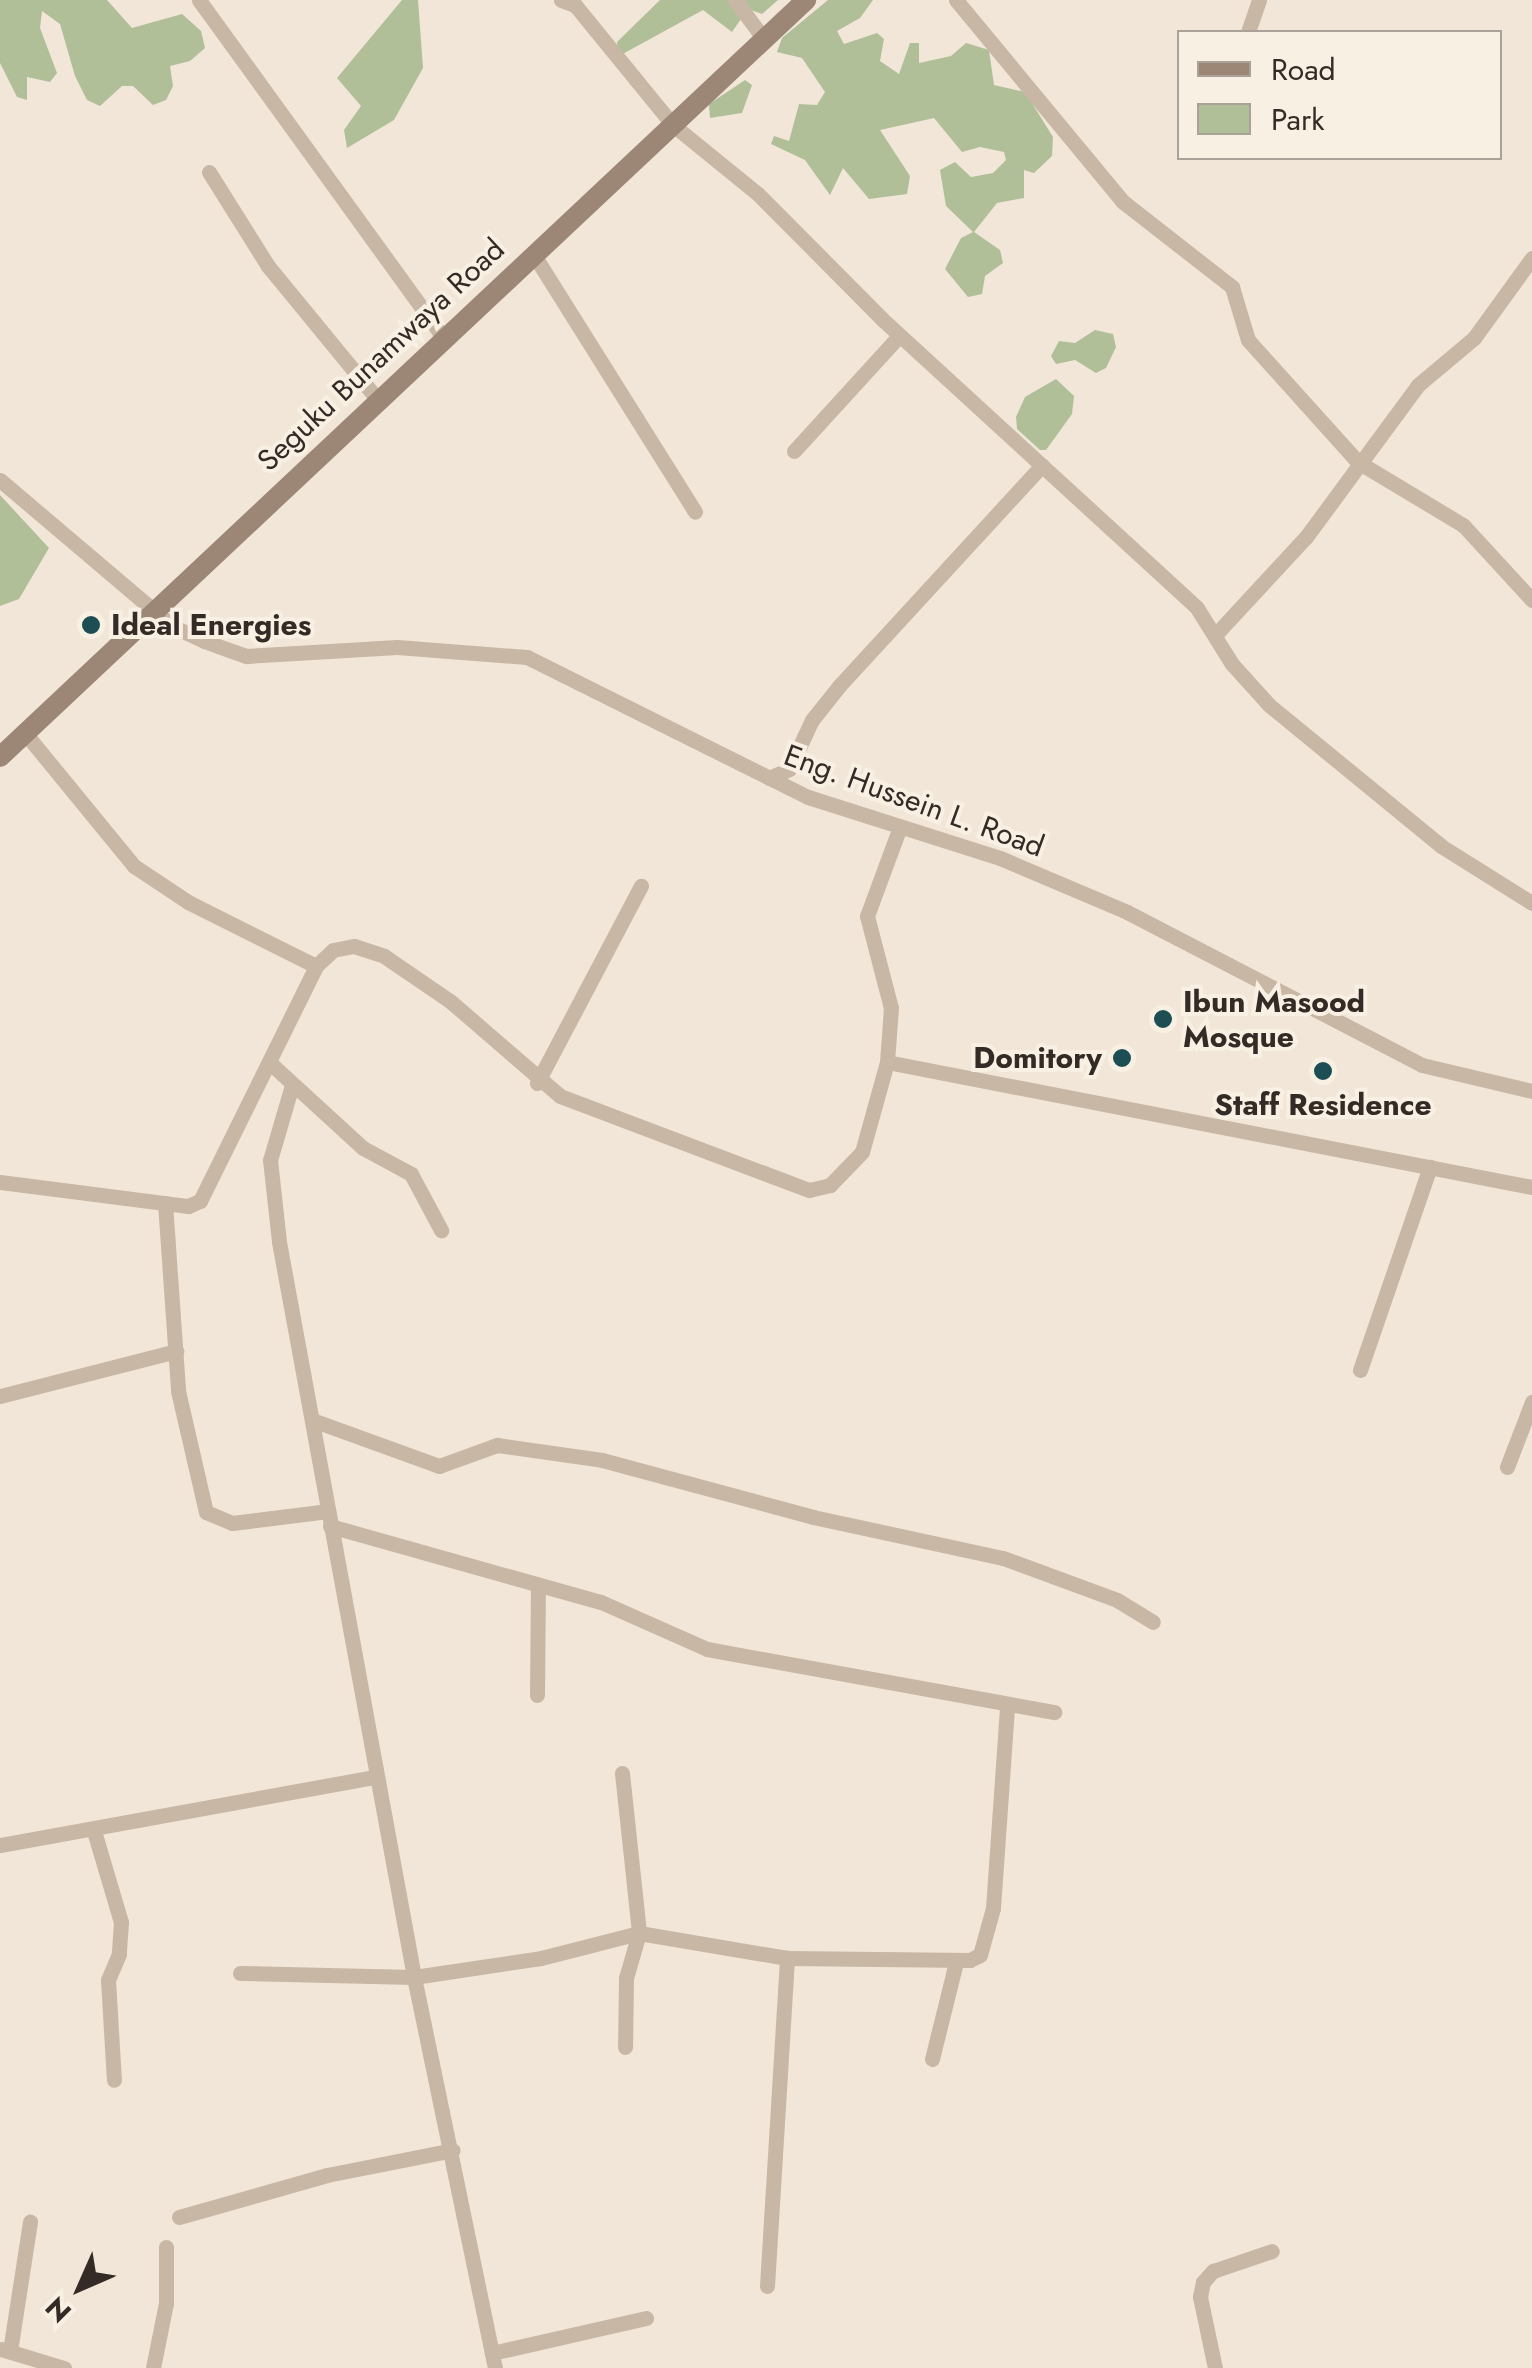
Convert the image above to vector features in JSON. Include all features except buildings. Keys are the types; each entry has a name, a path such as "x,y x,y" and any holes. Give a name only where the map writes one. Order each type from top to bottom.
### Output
{"main road":[{"name":"Seguku Bunamwaya Road","path":"0,758 152,608 806,0"}],"street":[{"path":"199,0 444,339"},
{"path":"561,0 574,6 673,124 758,194 900,336 1042,464 1217,633 1251,688 1284,720 1441,846 1532,903"},
{"path":"734,0 764,39"},
{"path":"956,0 1122,200 1232,288 1256,352 1358,462 1462,525 1532,600"},
{"path":"1249,30 1259,0"},
{"path":"210,172 268,266 378,400"},
{"path":"534,255 695,512"},
{"path":"1217,633 1306,538 1418,385 1474,338 1532,258"},
{"path":"794,451 900,336"},
{"path":"769,778 790,768 812,720 839,686 1042,464"},
{"name":"Eng. Hussein L. Road","path":"0,480 172,626 246,656 397,647 527,658 769,778 900,827 1000,858 1127,912 1422,1064 1532,1091"},
{"path":"24,733 134,866 188,902 316,966"},
{"path":"0,1182 188,1206 208,1190 316,966 333,950 354,946 384,956 450,1001 537,1083 809,1190 830,1185 862,1152 887,1062 891,1008 867,916 900,827"},
{"path":"537,1083 642,886"},
{"path":"269,1062 364,1148 410,1174 441,1230"},
{"path":"887,1062 1532,1186"},
{"path":"292,1085 270,1160 279,1242 315,1420 329,1518 414,1977 494,2360 646,2318"},
{"path":"1360,1370 1430,1167"},
{"path":"166,1202 178,1390 206,1512 232,1522 329,1518 538,1586 601,1602 707,1649 944,1688 1006,1708 1054,1712"},
{"path":"0,1396 176,1351"},
{"path":"1507,1467 1532,1402"},
{"path":"315,1420 439,1466 497,1445 602,1460 1003,1558 1117,1600 1153,1622"},
{"path":"537,1695 538,1586"},
{"path":"240,1973 414,1977 541,1958 639,1933 786,1958 956,1962 980,1955 993,1908 1006,1708"},
{"path":"622,1773 639,1933 626,1978 625,2048"},
{"path":"0,1845 376,1777"},
{"path":"94,1831 121,1922 119,1954 108,1980 114,2080"},
{"path":"766,2286 786,1958"},
{"path":"932,2059 956,1962"},
{"path":"178,2217 328,2175 453,2150"},
{"path":"30,2222 5,2350 64,2368"},
{"path":"154,2368 166,2303 166,2247"},
{"path":"1216,2368 1200,2297 1204,2282 1213,2271 1272,2251"}],"green space":[{"path":"0,0 107,0 132,28 182,14 201,31 205,48 190,61 170,66 173,86 166,100 153,105 133,86 122,86 100,106 87,100 75,76 60,24 42,11 40,28 57,73 50,82 27,77 27,100 17,97 0,63"},
{"path":"402,0 418,0 423,68 394,120 347,148 344,130 361,106 337,78"},
{"path":"660,0 778,0 762,14 748,9 732,32 703,10 619,56 617,42"},
{"path":"828,0 873,0 860,18 837,31 844,44 877,33 884,39 880,61 899,74 910,43 919,43 919,63 951,56 966,43 989,50 994,85 1025,92 1053,137 1052,156 1034,173 1024,170 1024,198 997,203 974,232 1000,250 1003,263 985,276 982,294 968,297 945,269 961,238 973,232 946,206 940,170 955,162 971,177 993,173 1006,160 1004,152 980,147 962,152 934,118 880,130 910,176 907,194 869,199 843,168 830,195 805,160 771,144 774,136 789,141 799,104 817,105 825,92 802,58 777,52 782,38"},
{"path":"745,80 752,85 742,113 710,118 709,104"},
{"path":"1095,330 1113,334 1116,347 1106,368 1096,373 1075,360 1056,364 1051,356 1059,341 1075,343"},
{"path":"1056,379 1074,396 1072,414 1046,450 1040,450 1017,429 1016,417 1025,397"},
{"path":"0,495 49,548 19,599 0,606"}],"place":[{"name":"Ideal Energies","path":"91,625"},
{"name":"Ibun Masood Mosque","path":"1163,1019"},
{"name":"Domitory","path":"1122,1058"},
{"name":"Staff Residence","path":"1323,1071"}]}
